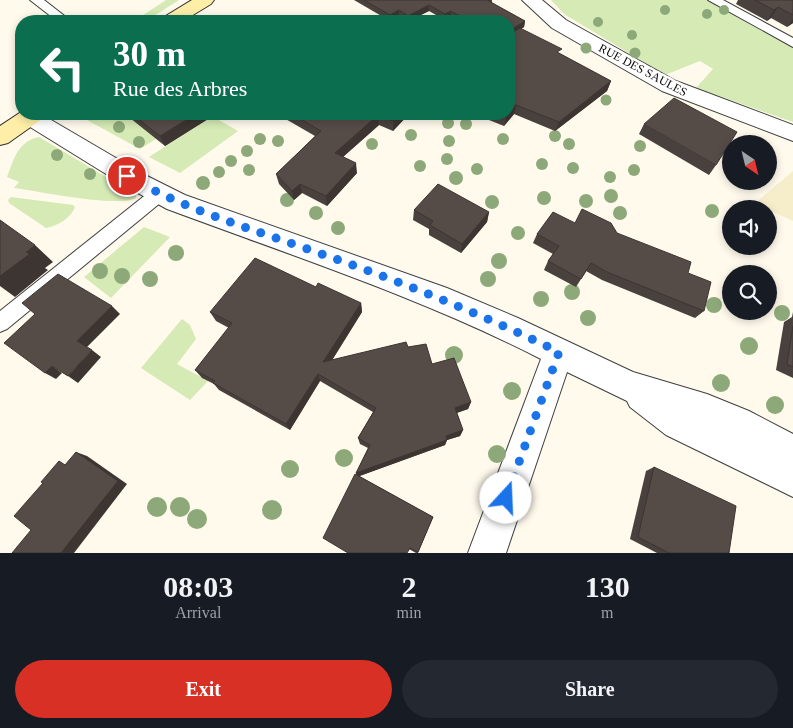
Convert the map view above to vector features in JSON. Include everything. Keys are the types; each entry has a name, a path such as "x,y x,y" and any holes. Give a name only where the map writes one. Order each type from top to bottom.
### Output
{"main road":[{"path":"180,15 198,3"},
{"path":"0,137 25,120"}],"street":[{"name":"RUE DES SAULES","path":"530,0 559,24 669,86 793,132"},
{"path":"40,120 159,194 224,221 364,269 437,297 508,327 628,386 706,410 737,423 793,452"},
{"path":"487,553 559,352"},
{"path":"628,386 678,423 793,480"}],"lane":[{"path":"36,0 57,15"},
{"path":"714,0 793,42"},
{"path":"0,324 159,194"}],"shaded area":[{"path":"793,171 793,221 777,214 777,200 759,200 771,190 778,190 778,184"}],"green space":[{"path":"166,0 179,0 155,15 143,15"},
{"path":"551,0 706,0 793,48 793,122 696,88 713,69 700,61 665,75 564,14"},
{"path":"87,120 137,120 164,134 140,149"},
{"path":"206,120 219,120 238,131 180,173 149,157"},
{"path":"39,137 136,195 136,198 126,201 95,200 14,188 19,182 7,177 15,157 26,142"},
{"path":"11,197 73,205 75,207 63,221 46,228 9,203 8,200"},
{"path":"144,227 170,237 111,298 84,277"},
{"path":"182,319 190,325 196,339 177,364 208,381 190,400 141,368"}],"building":[{"path":"364,0 487,0 514,15 458,15 451,11 445,14 429,5 410,15 399,10 390,15"},
{"path":"755,0 793,0 793,15 778,7 774,10"},
{"path":"515,15 525,21 515,27"},
{"path":"520,28 562,49 557,52 611,81 559,122 515,106 515,31"},
{"path":"674,98 737,132 735,135 722,135 722,156 716,165 644,124"},
{"path":"140,120 186,120 160,136"},
{"path":"302,120 372,120 335,153 356,163 326,196 300,184 292,191 276,174 321,131"},
{"path":"438,184 489,212 462,244 430,225 433,221 414,210"},
{"path":"582,209 611,223 617,233 691,262 688,273 711,282 704,311 607,272 591,263 581,279 548,261 559,246 537,234 553,212 575,223"},
{"path":"0,220 35,245 26,252 30,254 0,276"},
{"path":"255,258 316,287 318,283 361,303 323,362 406,342 408,347 426,344 432,364 454,358 471,402 455,408 463,430 446,436 447,440 356,473 370,445 358,438 376,408 318,374 286,424 213,383 215,381 195,370 232,323 210,312"},
{"path":"58,274 112,306 77,341 92,350 68,376 52,366 45,373 4,343 35,314 22,303"},
{"path":"793,326 793,367 787,364"},
{"path":"76,452 118,481 61,553 12,553 31,530 14,516 43,483 41,482 59,461 65,465"},
{"path":"654,467 736,506 729,553 669,553 638,537"},
{"path":"355,474 433,517 418,552 410,548 407,553 348,553 323,538"}],"route":[{"path":"127,176 159,194 195,210 312,250 437,297 508,327 559,352 506,498"}]}
